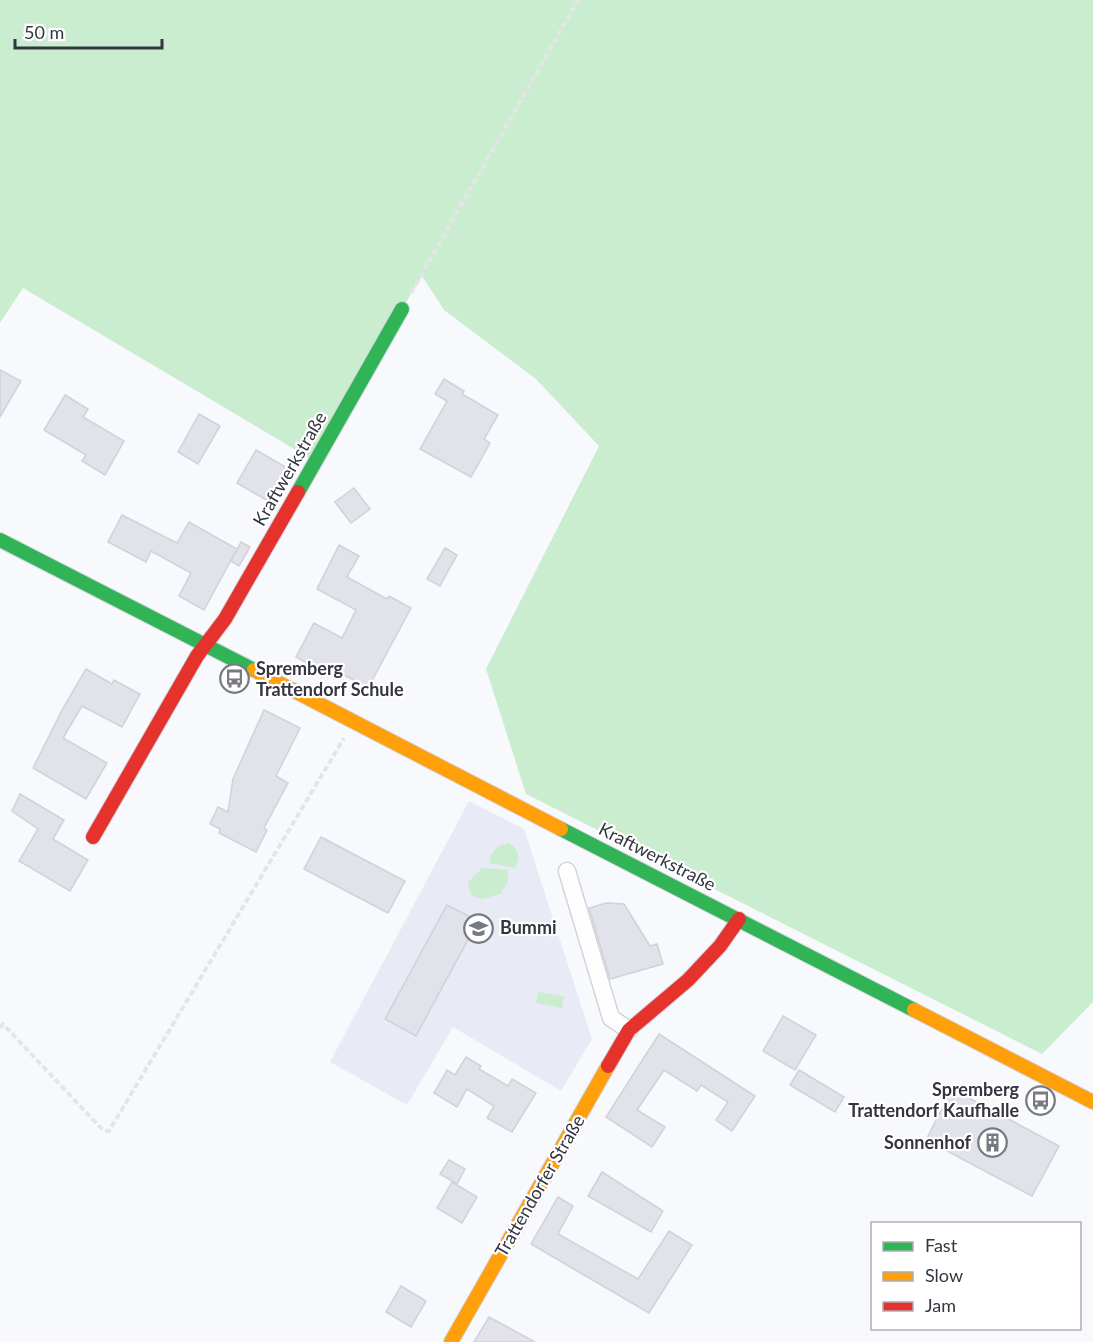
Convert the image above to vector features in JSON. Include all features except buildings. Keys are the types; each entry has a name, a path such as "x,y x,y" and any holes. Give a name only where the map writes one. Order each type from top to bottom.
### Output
{"main road":[{"name":"Kraftwerkstraße","path":"93,837 204,645 225,619 402,309"},
{"name":"Kraftwerkstraße","path":"0,540 1093,1102"},
{"name":"Trattendorfer Straße","path":"451,1342 629,1030 688,980 720,946 739,919"}],"street":[{"path":"567,871 611,1018 629,1030"}],"path":[{"path":"402,309 578,0"},
{"path":"0,1028 3,1024 99,1126 109,1131 354,722"}],"shaded area":[{"name":"Bummi","path":"469,801 524,829 592,1039 561,1091 453,1027 407,1105 330,1062"}],"green space":[{"path":"0,0 1093,0 1093,1002 1042,1054 526,794 486,669 599,446 536,379 444,310 422,276 311,459 23,288 0,323"},
{"path":"509,843 518,854 518,861 514,868 490,863 495,849"},
{"path":"482,868 508,870 508,882 500,894 482,899 472,896 468,886 469,881"},
{"path":"538,992 564,996 562,1008 536,1003"}],"traffic: fast":[{"path":"298,492 402,309"},
{"path":"0,540 254,670"},
{"path":"561,829 914,1010"}],"traffic: slow":[{"path":"254,670 561,829"},
{"path":"914,1010 1093,1102"},
{"path":"451,1342 608,1066"}],"traffic: jam":[{"path":"93,837 197,656 225,619 298,492"},
{"path":"608,1066 629,1030 688,980 720,946 739,919"}],"place":[{"name":"Spremberg Trattendorf Schule","path":"235,679"},
{"name":"Bummi","path":"479,928"},
{"name":"Spremberg Trattendorf Kaufhalle","path":"1040,1100"},
{"name":"Sonnenhof","path":"992,1143"}]}
